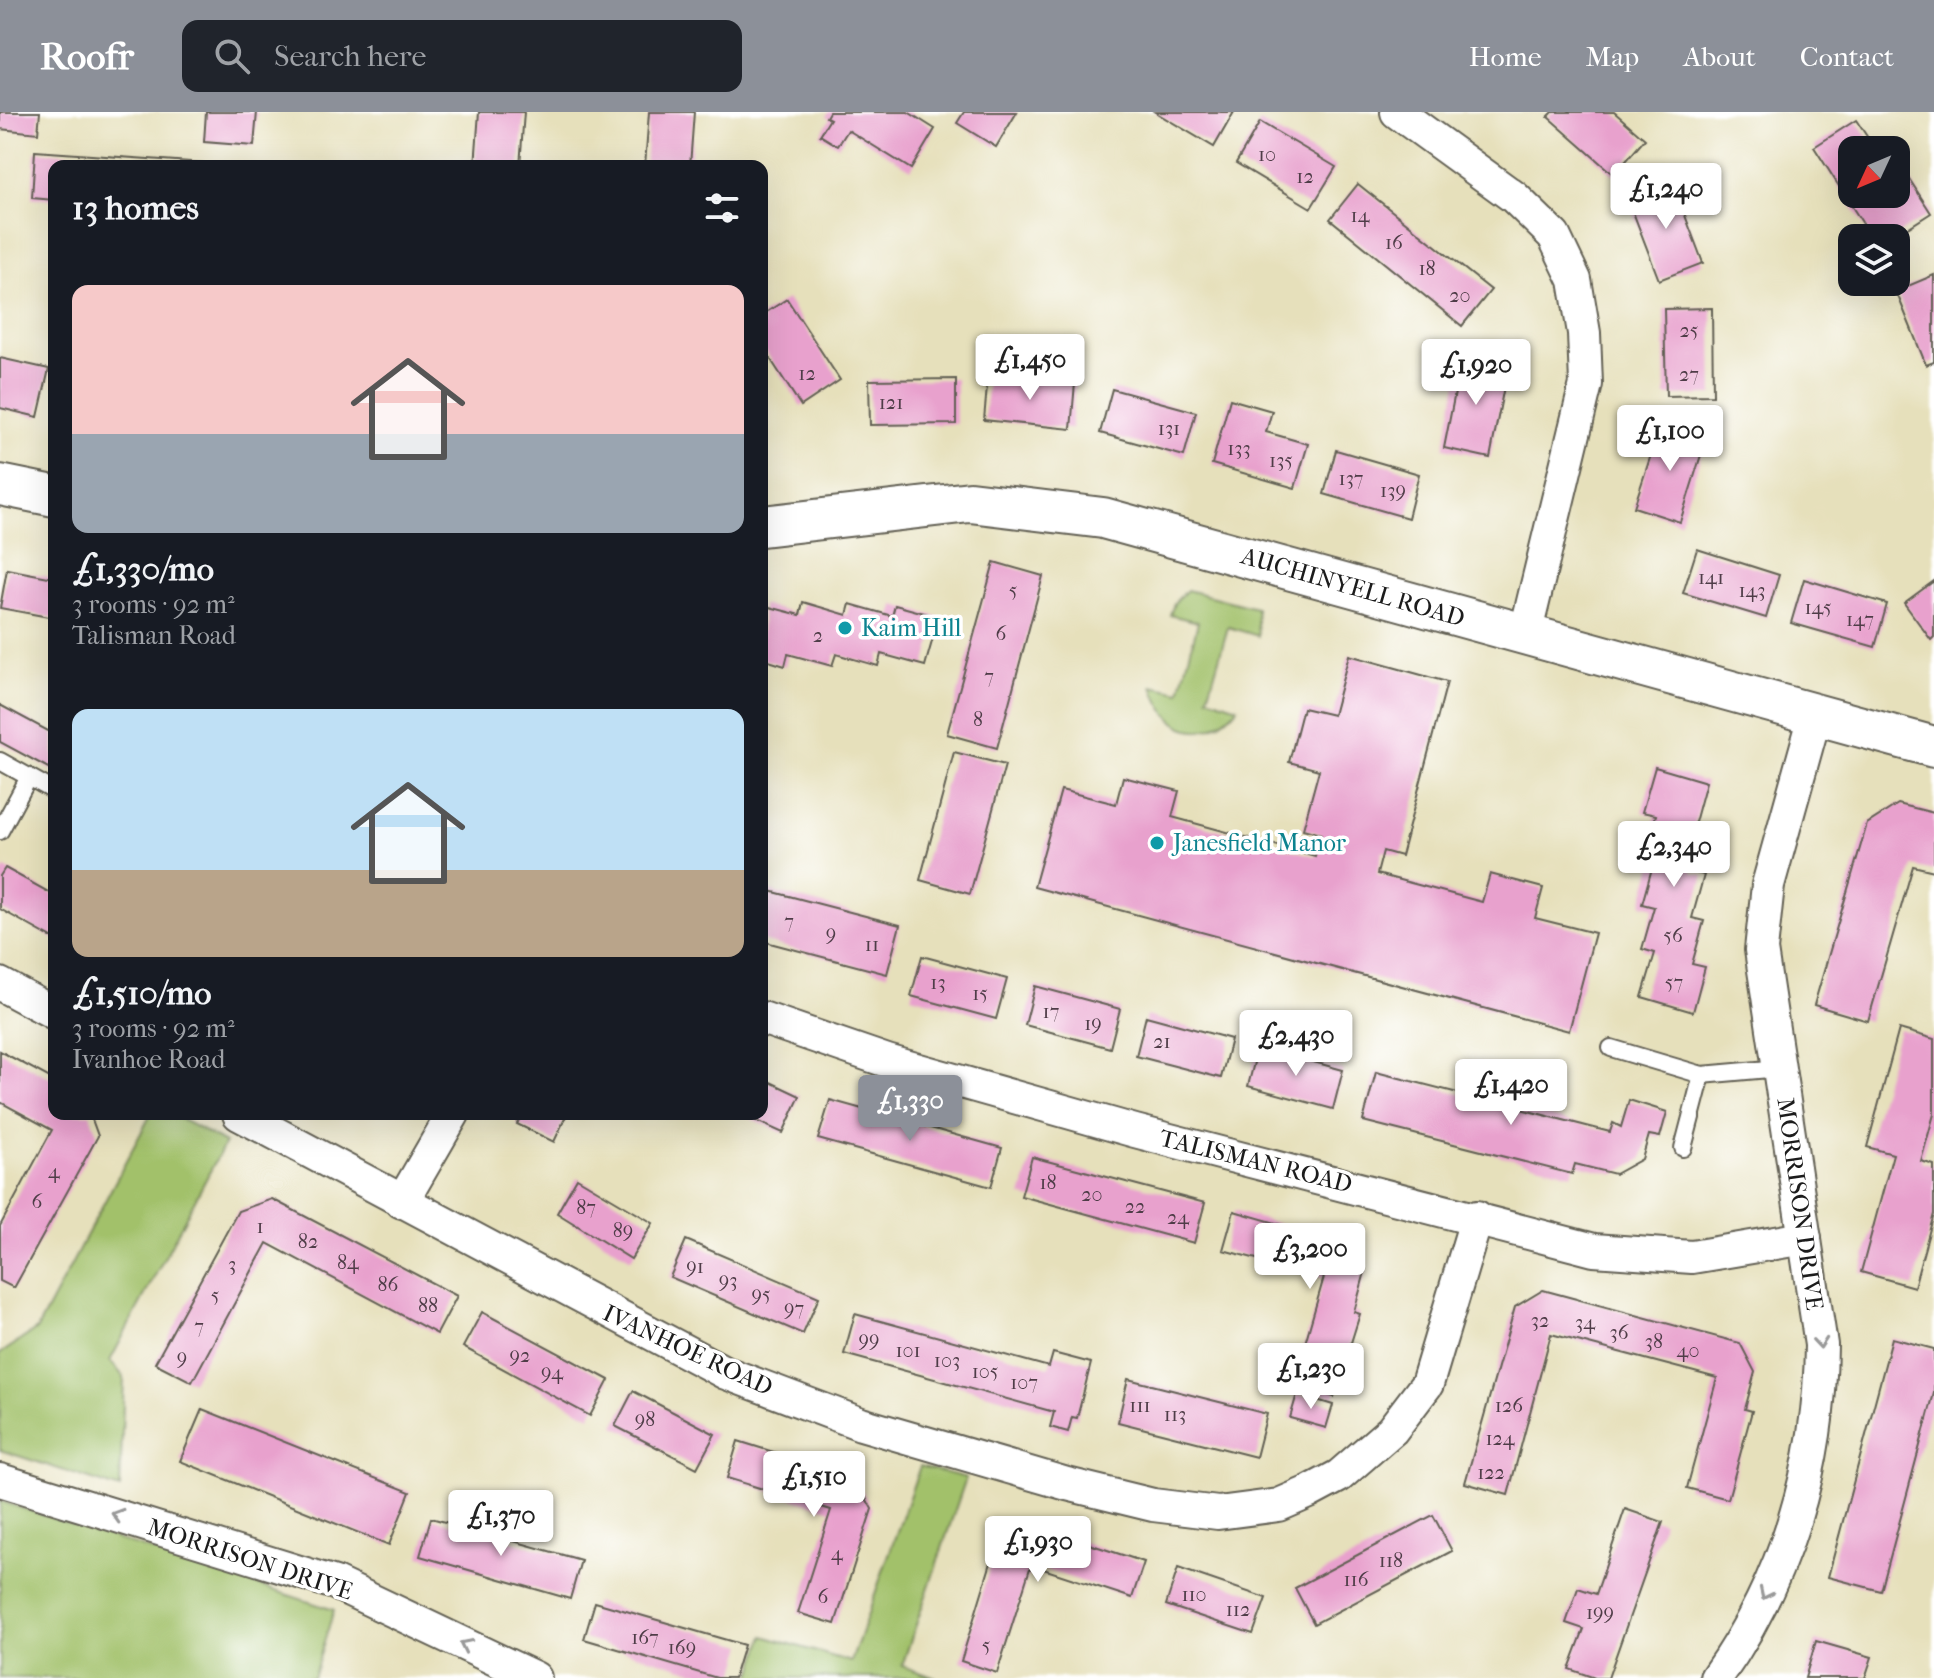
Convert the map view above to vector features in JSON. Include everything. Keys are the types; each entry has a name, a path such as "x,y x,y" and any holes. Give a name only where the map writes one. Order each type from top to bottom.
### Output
{"street":[{"path":"1397,112 1514,197 1554,236 1575,280 1584,333 1586,384 1525,635"},
{"path":"0,485 48,495"},
{"name":"AUCHINYELL ROAD","path":"768,525 970,502 1103,518 1934,747"},
{"name":"MORRISON DRIVE","path":"1716,1678 1743,1640 1777,1570 1806,1487 1821,1389 1821,1345 1761,950 1768,885 1815,716"},
{"path":"0,984 48,1010"},
{"name":"TALISMAN ROAD","path":"768,1020 887,1061 1120,1127 1477,1217 1594,1250 1692,1257 1805,1238"},
{"name":"IVANHOE ROAD","path":"250,1120 740,1378 861,1424 1067,1484 1153,1505 1218,1513 1279,1505 1309,1492 1339,1476 1392,1430 1427,1384 1477,1217"},
{"path":"402,1202 450,1120"},
{"name":"MORRISON DRIVE","path":"0,1480 335,1583 535,1678"}],"lane":[{"path":"0,761 48,788"},
{"path":"0,831 29,777"},
{"path":"1611,1048 1702,1075 1780,1068"},
{"path":"1683,1148 1702,1075"}],"green space":[{"path":"1187,590 1256,608 1258,636 1228,627 1208,697 1238,707 1212,727 1200,730 1188,729 1167,714 1153,686 1180,692 1198,622 1170,615 1174,603"},
{"path":"148,1120 183,1120 225,1143 110,1361 124,1377 120,1489 0,1450 0,1354 37,1329"},
{"path":"920,1466 966,1478 902,1666 936,1678 751,1678 764,1636 851,1662"},
{"path":"0,1501 334,1610 313,1678 0,1678"}],"building":[{"path":"0,112 40,112 38,133 0,129"},
{"path":"206,112 257,112 254,146 204,142"},
{"path":"479,112 524,112 520,160 475,160"},
{"path":"649,112 694,112 690,160 645,160"},
{"path":"829,112 908,112 935,129 911,169 848,130 838,146 820,135 830,119 826,117"},
{"path":"964,112 1017,112 996,147 957,123"},
{"path":"1155,112 1234,112 1214,147"},
{"path":"1553,112 1614,112 1645,139 1614,175 1548,117"},
{"path":"1856,120 1867,136 1838,136 1838,185 1814,147"},
{"path":"1260,122 1336,167 1311,208 1236,163"},
{"path":"35,151 162,160 48,160 48,199 32,198"},
{"path":"1910,180 1931,213 1910,226 1910,224 1863,224 1853,208 1910,208"},
{"path":"1672,181 1703,263 1659,280 1628,199"},
{"path":"1358,184 1491,290 1462,326 1330,219"},
{"path":"1934,275 1934,362 1926,365 1898,296 1910,296 1910,285"},
{"path":"787,299 840,380 801,406 768,355 768,311"},
{"path":"1712,308 1713,395 1666,396 1664,309"},
{"path":"1462,357 1508,366 1490,458 1444,448"},
{"path":"0,358 48,369 38,417 0,408"},
{"path":"988,375 1075,383 1071,429 984,420"},
{"path":"956,379 956,424 870,425 869,380"},
{"path":"1112,389 1196,412 1184,456 1100,433"},
{"path":"1230,399 1272,411 1266,432 1308,444 1295,488 1212,464"},
{"path":"1661,424 1706,439 1680,522 1634,507"},
{"path":"1336,450 1419,474 1408,518 1324,494"},
{"path":"1697,549 1779,575 1766,618 1683,593"},
{"path":"994,562 1043,576 997,748 947,734"},
{"path":"7,569 48,577 48,617 0,608"},
{"path":"1804,579 1887,604 1875,647 1791,623"},
{"path":"1934,581 1934,637 1931,640 1904,603"},
{"path":"803,602 847,615 850,604 892,616 895,605 939,617 925,666 881,654 878,666 836,654 832,666 788,654 785,666 768,661 768,607 800,615"},
{"name":"Janesfield Manor","path":"1349,655 1447,682 1401,856 1383,851 1377,874 1482,902 1490,874 1543,888 1535,918 1595,933 1569,1031 1034,887 1061,790 1116,804 1123,777 1179,791 1172,817 1315,856 1321,834 1303,829 1319,770 1289,762 1303,708 1333,715"},
{"path":"0,705 48,731 48,768 0,742"},
{"path":"954,752 1005,765 970,894 920,880"},
{"path":"1655,767 1706,782 1694,826 1704,829 1692,872 1704,875 1692,918 1704,921 1692,964 1705,967 1693,1012 1642,997 1655,953 1642,949 1654,907 1642,904 1654,861 1643,858 1656,815 1642,812"},
{"path":"1898,804 1934,813 1934,871 1913,866 1868,1021 1814,1005 1867,824"},
{"path":"5,868 48,892 48,936 0,909 0,876"},
{"path":"768,891 900,925 887,974 768,943"},
{"path":"922,956 1007,979 996,1019 911,996"},
{"path":"1035,986 1120,1009 1110,1048 1025,1025"},
{"path":"1146,1016 1231,1039 1221,1078 1136,1056"},
{"path":"1899,1029 1934,1039 1934,1114 1921,1161 1934,1165 1934,1214 1914,1287 1861,1272 1893,1154 1867,1147"},
{"path":"1258,1047 1343,1070 1333,1109 1248,1086"},
{"path":"0,1051 48,1077 48,1120 92,1120 98,1136 14,1288 0,1281 0,1226 52,1130 0,1102"},
{"path":"1376,1072 1610,1132 1613,1123 1621,1127 1629,1100 1667,1112 1660,1137 1649,1135 1642,1159 1615,1174 1575,1164 1572,1174 1363,1121"},
{"path":"768,1081 800,1096 783,1133 754,1120 768,1120"},
{"path":"830,1100 1002,1148 991,1187 818,1139"},
{"path":"519,1120 564,1120 554,1142 517,1124"},
{"path":"1032,1157 1205,1203 1194,1243 1021,1196"},
{"path":"577,1178 653,1223 631,1259 557,1213"},
{"path":"272,1199 457,1296 437,1334 267,1243 192,1382 155,1363 238,1211"},
{"path":"1234,1211 1349,1244 1365,1272 1354,1312 1360,1314 1334,1397 1293,1385 1324,1277 1223,1250"},
{"path":"686,1240 819,1297 803,1334 670,1277"},
{"path":"1543,1290 1740,1343 1755,1372 1745,1409 1752,1411 1728,1499 1687,1488 1717,1378 1551,1334 1508,1495 1465,1483 1515,1307"},
{"path":"482,1312 609,1380 590,1416 463,1347"},
{"path":"855,1314 1049,1367 1053,1353 1091,1363 1077,1418 1072,1417 1068,1432 1050,1427 1054,1412 844,1354"},
{"path":"1892,1338 1934,1349 1934,1393 1881,1591 1828,1577"},
{"path":"1128,1379 1267,1414 1256,1457 1118,1422"},
{"path":"633,1391 715,1434 697,1468 615,1426"},
{"path":"1297,1394 1333,1405 1326,1428 1290,1418"},
{"path":"202,1409 410,1492 389,1545 180,1461"},
{"path":"738,1441 854,1477 872,1509 835,1624 798,1613 831,1510 727,1478"},
{"path":"1625,1509 1663,1522 1608,1678 1595,1678 1569,1669 1584,1629 1566,1623 1578,1588 1596,1594"},
{"path":"1433,1515 1452,1551 1314,1624 1295,1588"},
{"path":"431,1518 581,1560 570,1599 420,1556"},
{"path":"1028,1524 1144,1562 1132,1598 1031,1565 997,1673 961,1661 997,1543"},
{"path":"1178,1568 1266,1598 1253,1634 1166,1605"},
{"path":"595,1602 744,1645 734,1678 717,1678 584,1639"},
{"path":"1816,1641 1872,1657 1865,1678 1805,1678"}],"place":[{"name":"Kaim Hill","path":"845,628"},
{"name":"Janesfield Manor","path":"1157,843"}]}
